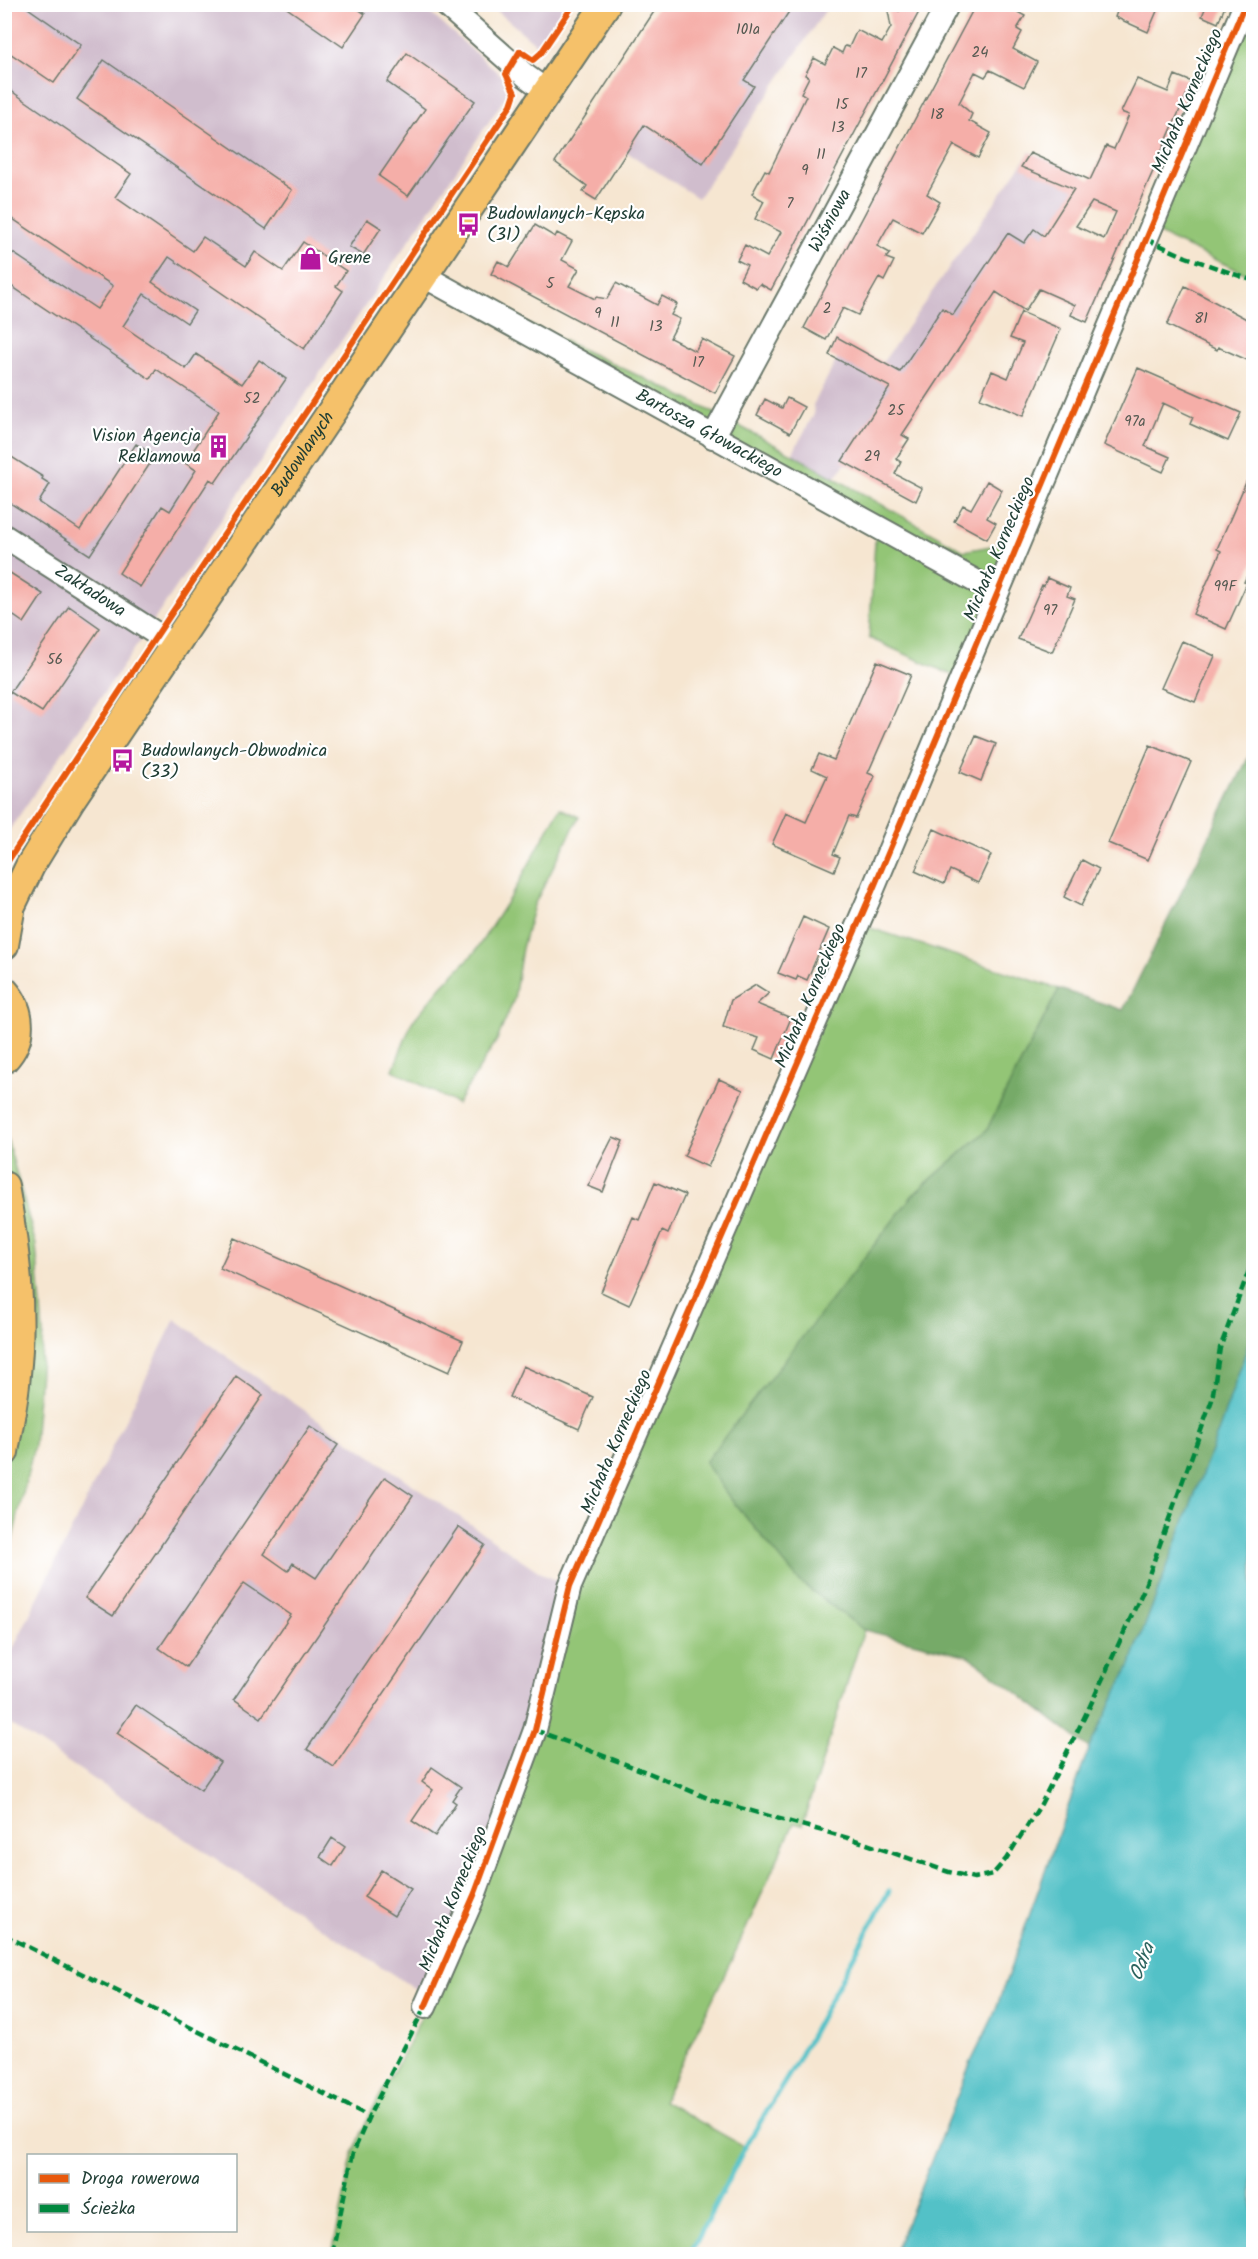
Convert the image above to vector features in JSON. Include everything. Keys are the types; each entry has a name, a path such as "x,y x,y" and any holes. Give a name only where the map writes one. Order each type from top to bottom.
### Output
{"main road":[{"name":"Budowlanych","path":"4,945 7,916 30,866 50,831 606,4"},
{"path":"4,1059 14,1045 18,1032 18,1018 14,1004 5,990"},
{"path":"4,1186 15,1249 18,1287 17,1373 4,1452"}],"street":[{"path":"445,4 525,76 548,92"},
{"name":"Wiśniowa","path":"713,436 948,4"},
{"name":"Michała Korneckiego","path":"425,2007 475,1893 535,1730 570,1586 865,909 1245,4"},
{"name":"Bartosza Głowackiego","path":"422,275 997,593"},
{"name":"Zakładowa","path":"4,536 174,645"}],"shaded area":[{"path":"5,5 421,5 513,86 138,644 5,836"},
{"path":"490,5 565,5 537,45"},
{"path":"703,5 829,5 698,198 611,142"},
{"path":"1030,152 1084,176 1052,261 1055,264 1028,306 1024,311 996,292 888,456 855,468 845,464 835,478 792,454 814,414 813,405 846,342 883,362"},
{"path":"175,1319 544,1575 570,1586 535,1730 429,1998 5,1721 4,1667"}],"green space":[{"path":"1253,5 1253,277 1150,230"},
{"path":"422,275 665,388 724,418 964,551 1019,541 961,679 869,638 876,526"},
{"path":"1253,748 1253,1331 1220,1427 1130,1665 1089,1748 969,1656 864,1630 800,1582 729,1497 705,1462 913,1195 986,1131 1059,989 1123,1010"},
{"path":"560,808 579,817 534,905 522,948 514,999 497,1040 457,1104 393,1070 412,1022 475,952 514,891"},
{"path":"858,924 1059,989 986,1131 913,1195 797,1346 800,1582 864,1630 802,1825 794,1823 734,1955 663,2101 745,2147 690,2254 332,2254 353,2153 369,2116 412,2037 475,1893 570,1586"},
{"path":"4,1128 36,1245 43,1333 34,1446 5,1572"}],"water":[{"name":"Odra","path":"1253,1331 1253,2254 894,2254 970,2064 993,2017 1089,1748 1130,1665 1220,1427"}],"building":[{"path":"4,4 22,4 81,45 54,83 4,49"},
{"path":"281,4 351,4 365,14 343,47"},
{"path":"659,4 794,4 744,80 754,86 703,164 644,125 596,200 583,192 587,186 555,162"},
{"path":"903,4 910,4 920,10 771,290 760,284 756,288 740,279 747,265 737,260 745,245 767,257 781,232 755,219 764,201 752,194 765,170 769,172 806,96 801,93 809,77 805,75 814,58 825,64 833,48 842,53 845,46 849,47 857,30 882,43 891,27 887,5 899,11"},
{"path":"976,4 1003,4 1025,16 1017,29 1022,32 1013,49 1037,62 1024,87 990,70 985,77 975,72 959,103 972,114 969,121 991,133 978,158 954,145 927,194 940,202 922,233 893,218 877,246 890,253 886,258 894,261 884,281 879,278 858,315 843,308 826,340 804,328"},
{"path":"1120,4 1160,4 1148,32 1115,17"},
{"path":"1207,4 1226,4 1218,23 1202,16"},
{"path":"407,53 475,101 408,196 379,176 425,109 387,82"},
{"path":"104,60 292,190 266,229 77,99"},
{"path":"1175,75 1192,82 1087,322 1071,315 1075,305 1039,289 1025,311 996,292 902,435 909,439 896,459 901,462 895,474 922,488 916,501 842,461 890,387 829,355 837,337 900,372 942,308 953,315 1008,233 1024,243 1034,229 1044,236 1074,189 1021,167 1030,153 1090,180 1106,146 1114,149 1129,115 1121,112 1137,79 1168,92","holes":["1092,202 1116,212 1104,239 1076,226"]},
{"path":"4,86 131,174 115,197 193,251 203,237 246,266 255,252 283,271 303,242 346,271 336,286 343,291 304,349 169,257 152,282 195,311 187,323 144,294 123,326 186,369 196,354 242,384 259,360 286,379 215,483 210,479 140,587 119,573 162,506 170,511 196,470 185,463 219,411 156,369 150,379 4,281 4,247 97,309 113,286 4,213"},
{"path":"367,219 381,228 363,255 349,247"},
{"path":"535,225 555,237 557,233 572,241 562,260 579,269 569,286 595,299 596,297 607,299 616,283 657,305 662,296 677,304 671,315 680,319 670,338 695,351 702,339 735,356 715,393 491,274 498,261 509,267"},
{"path":"1185,286 1254,323 1254,363 1218,347 1217,350 1167,325"},
{"path":"1021,312 1061,329 1023,416 980,398 992,371 1008,378 1023,343 1010,338"},
{"path":"1138,368 1241,413 1228,441 1190,424 1193,417 1163,403 1145,446 1170,457 1163,472 1104,445"},
{"path":"787,398 804,407 790,433 757,415 765,399 782,408"},
{"path":"136,444 155,456 90,555 4,499 4,452 50,484 39,502 80,530"},
{"path":"1254,464 1254,561 1244,582 1247,583 1226,629 1193,614 1221,551 1217,549"},
{"path":"987,481 1002,490 987,518 996,523 987,539 954,521 963,505 971,509"},
{"path":"4,569 43,594 24,623 4,609"},
{"path":"1047,578 1070,588 1067,596 1075,599 1052,652 1018,639"},
{"path":"69,606 100,628 42,712 10,692"},
{"path":"1182,641 1215,656 1195,702 1161,688"},
{"path":"877,661 911,675 868,773 875,776 856,818 849,816 833,854 840,857 834,871 772,844 786,813 806,822 827,776 812,769 819,754 834,760"},
{"path":"976,736 996,744 981,781 960,772"},
{"path":"1150,745 1191,762 1148,860 1108,843"},
{"path":"934,829 991,855 978,883 950,870 944,884 915,871"},
{"path":"1082,860 1099,869 1081,906 1064,897"},
{"path":"803,917 829,929 807,980 798,976 796,980 778,973"},
{"path":"756,985 769,993 757,1004 791,1018 774,1059 754,1050 759,1038 723,1027 731,1000"},
{"path":"719,1079 743,1090 708,1167 684,1156"},
{"path":"613,1137 623,1141 603,1192 588,1186"},
{"path":"655,1182 685,1195 668,1234 662,1231 629,1305 601,1292 633,1217 639,1220"},
{"path":"234,1238 463,1341 449,1372 220,1268"},
{"path":"523,1366 593,1397 579,1429 509,1397"},
{"path":"236,1376 263,1395 113,1616 85,1598"},
{"path":"310,1426 338,1445 264,1554 288,1571 293,1563 316,1578 385,1477 413,1496 261,1718 234,1699 291,1615 244,1583 186,1667 159,1648"},
{"path":"458,1527 485,1545 334,1767 307,1749"},
{"path":"136,1705 220,1762 201,1790 117,1733"},
{"path":"432,1767 461,1787 452,1800 456,1803 435,1836 412,1821 433,1790 422,1782"},
{"path":"332,1838 345,1847 333,1866 320,1857"},
{"path":"381,1870 411,1889 394,1916 364,1897"}],"waterway":[{"path":"690,2254 745,2147 792,2070 889,1891"}],"marked path":[{"path":"1146,239 1186,257 1254,281"},
{"path":"535,1730 649,1773 712,1800 855,1840 949,1872 974,1878 993,1874 1006,1859 1041,1804 1090,1706 1143,1591 1212,1400 1220,1348 1254,1257"},
{"path":"4,1935 369,2116"},
{"path":"332,2254 353,2153 369,2116 425,2007"}],"cycle path":[{"path":"4,867 511,105 515,93 506,74 520,51 533,60 541,53 574,4"},
{"path":"425,2007 475,1893 535,1730 570,1586 868,901 1245,4"}],"place":[{"name":"Budowlanych-Kępska (31)","path":"469,224"},
{"name":"Grene","path":"310,258"},
{"name":"Vision Agencja Reklamowa","path":"219,446"},
{"name":"Budowlanych-Obwodnica (33)","path":"123,761"}]}
